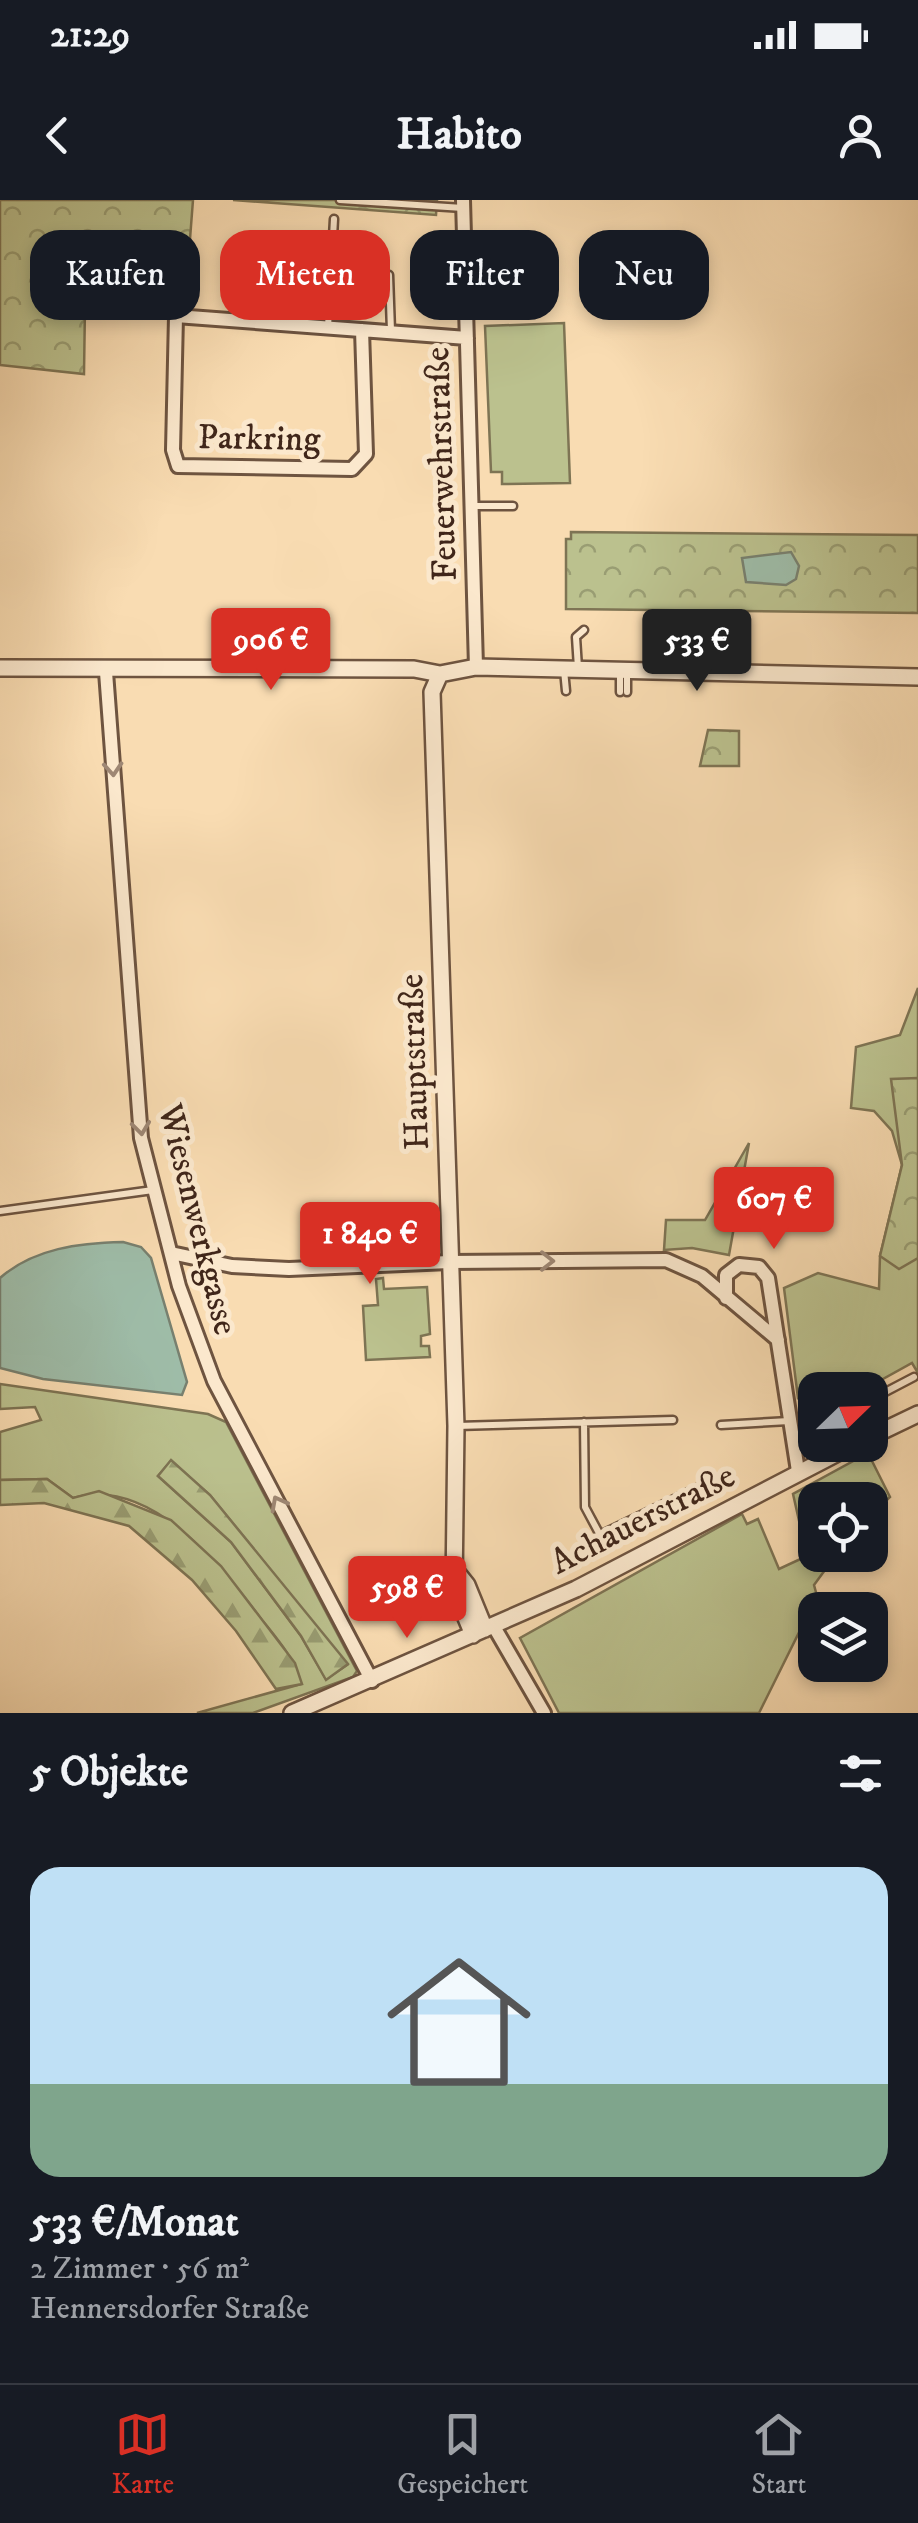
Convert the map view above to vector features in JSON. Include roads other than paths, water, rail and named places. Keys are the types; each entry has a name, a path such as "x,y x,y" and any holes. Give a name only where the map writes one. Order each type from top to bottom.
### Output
{"street":[{"name":"Feuerwehrstraße","path":"463,204 476,667"},
{"name":"Parkring","path":"362,330 366,454 352,469 178,466 174,450 176,316 271,324 328,328 362,330 391,332 466,338"},
{"path":"0,668 106,672 414,668 440,674 476,667 918,677"},
{"name":"Wiesenwerkgasse","path":"106,672 138,1110 154,1190 193,1331 214,1381 372,1681"},
{"name":"Hauptstraße","path":"440,674 432,692 456,1426 455,1570 467,1585 484,1630"},
{"path":"171,1253 232,1266 289,1270 450,1262 666,1260 687,1266 778,1340"},
{"path":"726,1298 726,1275 746,1264 764,1272 772,1293 798,1471"},
{"path":"745,1310 762,1305 772,1293"},
{"path":"888,1427 918,1414"},
{"name":"Achauerstraße","path":"292,1713 576,1589 817,1462"},
{"path":"484,1630 544,1713"}],"lane":[{"path":"340,200 463,204"},
{"path":"328,328 334,219"},
{"path":"390,303 391,332"},
{"path":"271,320 271,324"},
{"path":"472,506 513,506"},
{"path":"566,690 576,638 584,630"},
{"path":"623,692 624,670"},
{"path":"0,1210 154,1190"},
{"path":"888,1391 914,1377"},
{"path":"456,1426 673,1420"},
{"path":"721,1425 790,1421"},
{"path":"584,1422 584,1508 600,1535 696,1488"}]}
